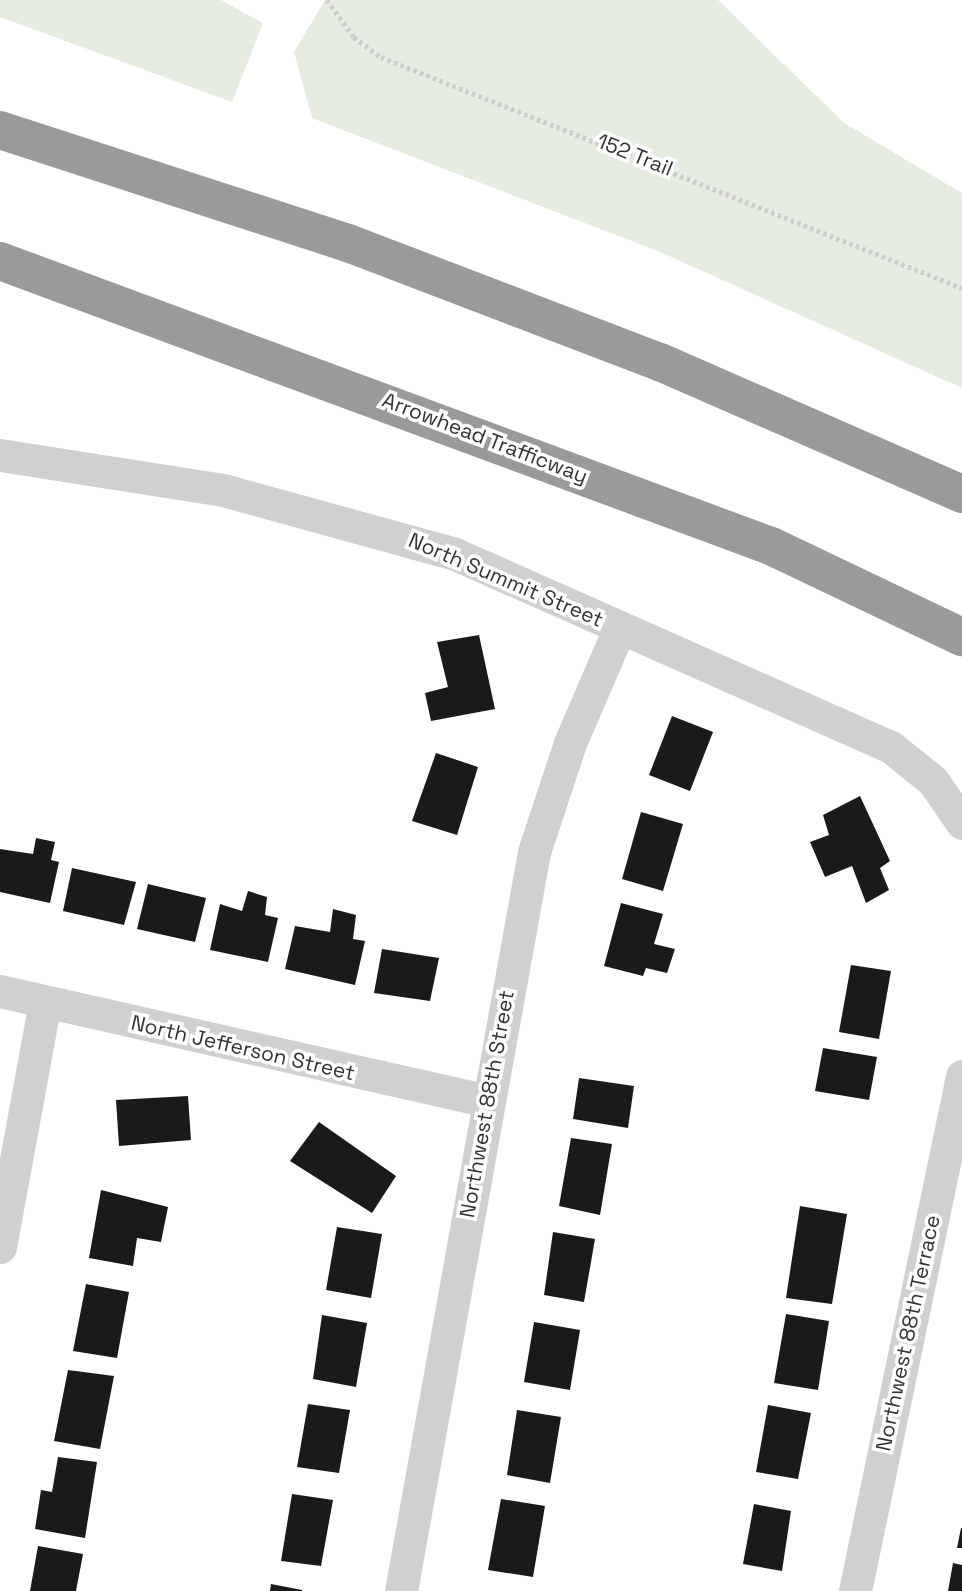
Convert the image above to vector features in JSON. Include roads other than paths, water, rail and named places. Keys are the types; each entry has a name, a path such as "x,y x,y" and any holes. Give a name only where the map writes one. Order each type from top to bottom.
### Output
{"highway":[{"path":"0,130 361,248 660,362 962,494"},
{"name":"Arrowhead Trafficway","path":"0,261 771,546 962,637"}],"street":[{"name":"North Summit Street","path":"0,455 223,490 382,528 455,554 618,629 891,747 933,781 962,823"},
{"name":"Northwest 88th Street","path":"401,1591 487,1101 534,852 570,743 618,629"},
{"name":"North Jefferson Street","path":"0,991 487,1101"},
{"path":"0,1247 45,1002"},
{"name":"Northwest 88th Terrace","path":"855,1591 962,1076"}]}
